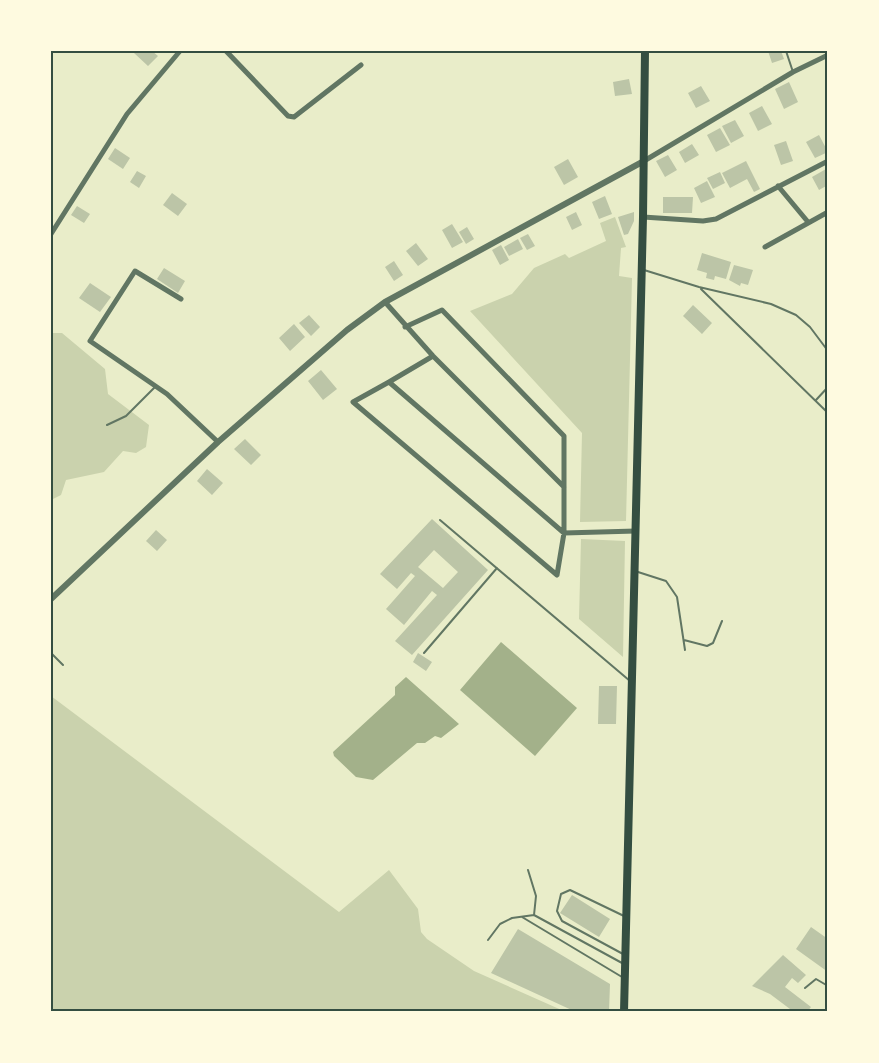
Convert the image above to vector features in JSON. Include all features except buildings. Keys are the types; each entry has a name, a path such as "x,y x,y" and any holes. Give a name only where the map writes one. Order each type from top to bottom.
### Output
{"main road":[{"path":"624,1012 645,51"}],"street":[{"path":"51,234 127,114 180,51"},
{"path":"226,51 288,116 294,117 361,66"},
{"path":"51,599 218,442 347,330 385,302 644,161 793,72 828,55"},
{"path":"643,217 703,221 716,219 828,161"},
{"path":"778,186 808,222"},
{"path":"765,247 828,212"},
{"path":"180,299 135,271 90,341 156,386 218,442"},
{"path":"385,302 433,356 564,487"},
{"path":"405,327 442,310 564,436 564,533 558,575 353,402 433,356"},
{"path":"389,382 564,533 636,531"}],"lane":[{"path":"786,51 793,72"},
{"path":"642,270 699,287 771,304 796,315 810,327 828,351"},
{"path":"699,287 828,413"},
{"path":"107,425 126,416 156,386"},
{"path":"815,400 828,387"},
{"path":"440,520 632,683"},
{"path":"424,653 497,568"},
{"path":"635,572 666,581 677,597 685,650"},
{"path":"684,640 707,646 713,643 722,621"},
{"path":"51,653 63,665"},
{"path":"528,870 536,896 534,915"},
{"path":"625,955 562,921 557,911 561,894 570,890 626,917"},
{"path":"488,940 500,924 534,915 625,965"},
{"path":"522,917 625,978"},
{"path":"805,988 816,979 828,986"}],"shaded area":[{"path":"615,217 626,247 621,248 619,276 632,278 626,521 580,522 582,433 470,311 512,294 534,268 565,254 569,258 606,241 600,223"},
{"path":"51,333 62,333 105,369 108,394 149,425 146,447 136,453 123,451 104,472 66,480 61,495 51,500"},
{"path":"581,539 625,541 623,657 579,619"},
{"path":"501,642 577,708 535,756 460,690"},
{"path":"406,677 459,724 441,738 435,736 425,743 417,743 373,780 356,777 334,756 333,752 395,695 395,687"},
{"path":"51,696 339,912 389,870 418,909 421,932 427,939 474,971 566,1012 51,1012"}]}
